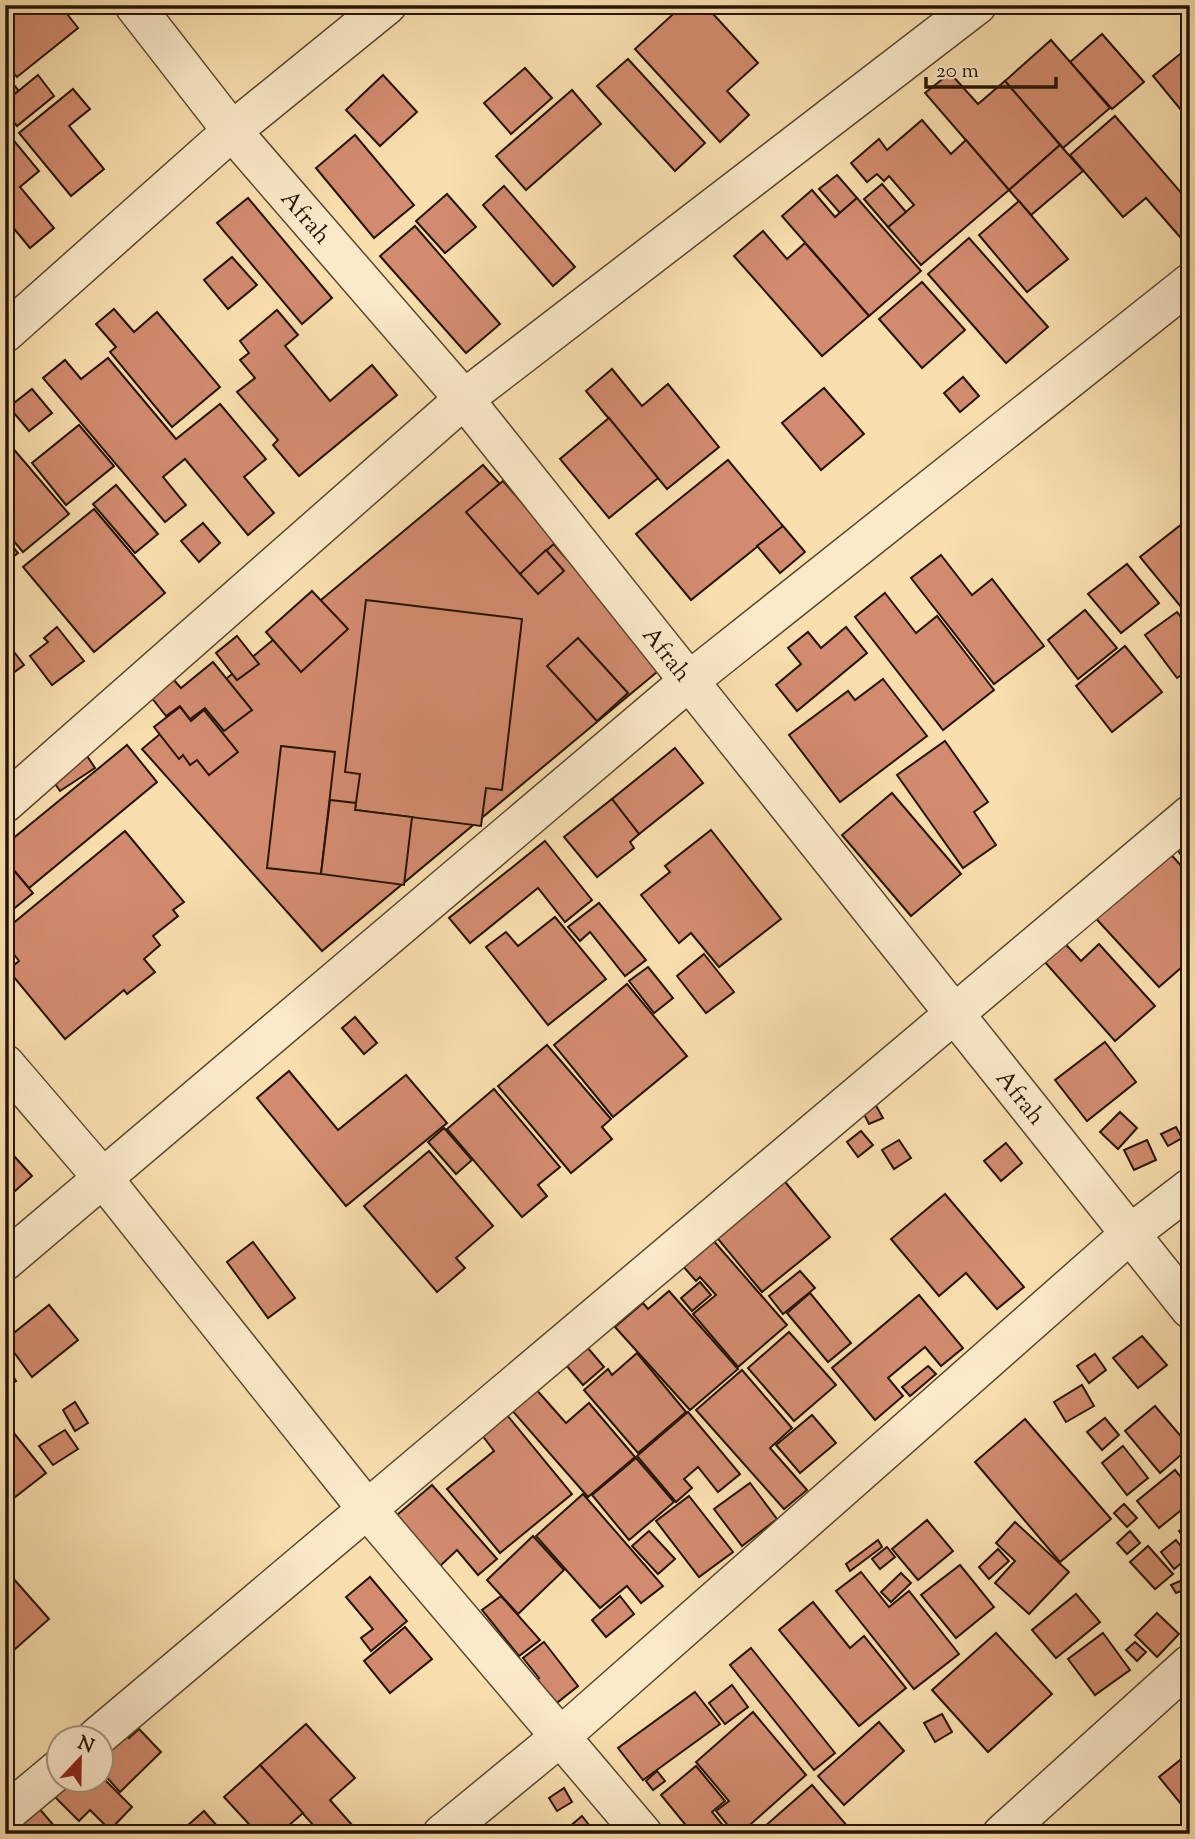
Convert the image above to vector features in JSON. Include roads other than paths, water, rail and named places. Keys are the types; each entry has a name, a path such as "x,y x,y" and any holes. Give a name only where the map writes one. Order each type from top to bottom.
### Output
{"street":[{"name":"Afrah","path":"134,5 232,131 464,399 1190,1309"},
{"path":"5,333 232,131 387,5"},
{"path":"5,803 464,399 977,5"},
{"path":"5,1261 689,681 1190,283"},
{"path":"113,1724 1190,815"},
{"path":"5,1064 102,1177 367,1509 643,1834"},
{"path":"442,1834 560,1737 1130,1234 1190,1188"},
{"path":"1002,1834 1190,1664"},
{"path":"5,1814 46,1780"}]}
